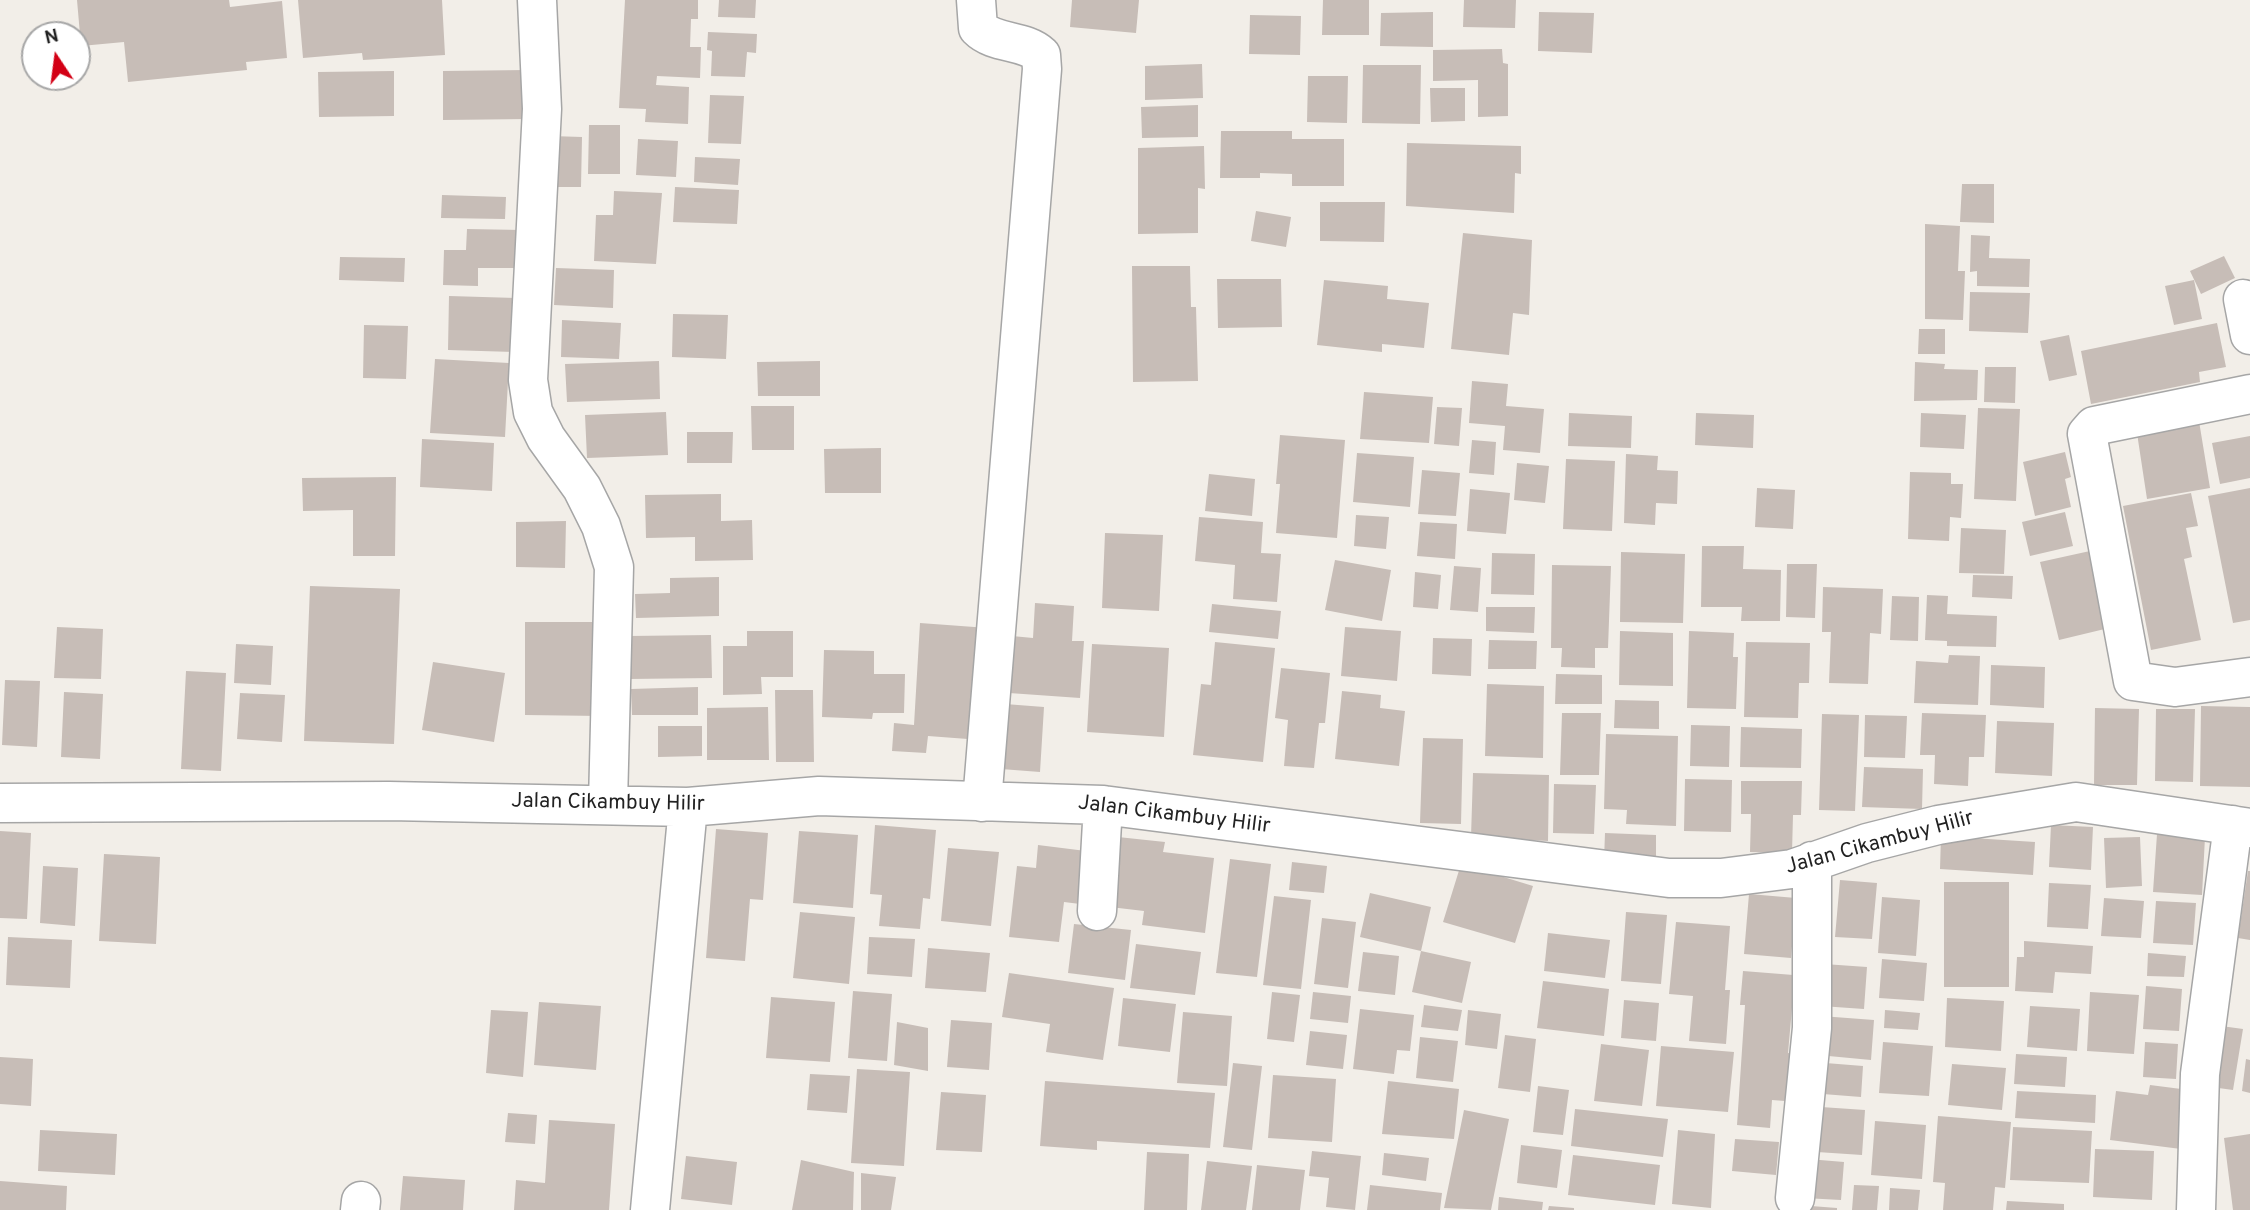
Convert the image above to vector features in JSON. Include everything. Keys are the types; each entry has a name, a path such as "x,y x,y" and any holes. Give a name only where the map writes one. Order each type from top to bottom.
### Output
{"street":[{"path":"537,0 542,109 528,380 533,412 546,438 582,488 600,526 614,567 608,803"},
{"path":"976,0 978,28 986,37 1034,49 1041,55 1042,69 982,802"},
{"path":"2250,394 2089,429 2087,434 2116,673 2175,687 2250,677"},
{"name":"Jalan Cikambuy Hilir","path":"0,803 608,803 688,807 819,796 1103,804 1628,874 1721,878 1792,869 1938,825 2076,802 2242,827"},
{"path":"1097,911 1103,804"},
{"path":"650,1210 688,807"},
{"path":"2196,1210 2200,1074 2242,827"},
{"path":"1795,1198 1812,1028 1812,861"}],"building":[{"path":"77,0 229,0 230,7 282,1 287,58 246,62 247,70 128,82 124,42 91,45 91,21 79,21"},
{"path":"298,0 442,0 445,55 363,60 362,53 303,58"},
{"path":"625,0 698,0 698,19 691,19 690,47 701,47 700,78 657,76 656,85 689,87 688,124 645,122 646,109 619,108"},
{"path":"719,0 756,0 755,18 718,17"},
{"path":"1072,0 1139,0 1136,33 1070,27"},
{"path":"1323,0 1369,0 1369,35 1322,35"},
{"path":"1464,0 1516,0 1515,28 1463,27"},
{"path":"1433,12 1433,47 1380,46 1381,13"},
{"path":"1539,12 1594,13 1592,53 1538,51"},
{"path":"1250,15 1301,16 1300,55 1249,54"},
{"path":"708,32 757,34 756,53 747,52 745,77 711,76 712,51 707,50"},
{"path":"1502,49 1503,63 1508,64 1508,116 1478,117 1478,80 1433,81 1433,50"},
{"path":"1202,64 1203,98 1145,100 1145,66"},
{"path":"1363,65 1421,65 1420,124 1362,123"},
{"path":"527,70 528,119 443,120 443,71"},
{"path":"394,71 394,116 319,117 318,72"},
{"path":"1308,76 1348,76 1347,123 1307,122"},
{"path":"1430,88 1465,88 1465,121 1431,122"},
{"path":"710,95 744,96 741,144 708,143"},
{"path":"1198,105 1198,137 1142,138 1141,107"},
{"path":"589,125 620,125 620,174 588,174"},
{"path":"1221,131 1292,131 1292,139 1344,139 1344,186 1292,186 1292,174 1260,173 1260,178 1220,178"},
{"path":"551,136 582,137 581,187 550,187"},
{"path":"638,139 678,141 676,177 636,175"},
{"path":"1407,143 1521,146 1521,174 1515,173 1514,213 1406,206"},
{"path":"1204,146 1205,189 1198,188 1198,233 1138,234 1138,148"},
{"path":"695,157 740,159 738,185 694,182"},
{"path":"1962,184 1994,184 1994,223 1960,222"},
{"path":"675,187 739,190 737,224 673,222"},
{"path":"614,191 662,193 656,264 594,261 596,215 613,215"},
{"path":"442,195 506,197 505,219 441,218"},
{"path":"1320,202 1385,202 1384,242 1320,241"},
{"path":"1256,211 1291,217 1286,247 1251,241"},
{"path":"1925,224 1960,226 1958,271 1965,271 1963,320 1925,319"},
{"path":"467,229 522,230 521,268 478,268 478,286 443,285 444,250 466,250"},
{"path":"1463,233 1532,240 1529,315 1513,313 1509,355 1451,349"},
{"path":"1971,235 1990,236 1989,258 2030,259 2029,287 1977,286 1977,271 1970,272"},
{"path":"2224,256 2235,278 2201,294 2190,271"},
{"path":"340,257 405,258 404,282 339,280"},
{"path":"1132,266 1190,266 1191,307 1196,307 1198,381 1133,382"},
{"path":"556,268 614,270 613,308 554,305"},
{"path":"1217,279 1281,279 1282,327 1218,328"},
{"path":"1324,280 1388,286 1387,299 1429,303 1424,348 1382,344 1382,352 1317,345"},
{"path":"2194,280 2202,319 2174,325 2165,286"},
{"path":"1970,292 2030,293 2028,333 1969,331"},
{"path":"449,296 516,298 514,352 448,350"},
{"path":"673,314 728,315 726,359 672,357"},
{"path":"562,320 621,323 619,359 561,357"},
{"path":"2217,323 2226,367 2199,372 2200,382 2091,404 2081,351"},
{"path":"364,325 408,326 406,379 363,378"},
{"path":"1919,329 1945,329 1945,354 1918,354"},
{"path":"2069,335 2077,375 2049,381 2040,341"},
{"path":"435,359 509,363 505,437 430,433"},
{"path":"659,361 660,399 567,402 565,364"},
{"path":"820,361 820,396 758,396 757,362"},
{"path":"1915,362 1945,364 1944,369 1978,370 1977,400 1914,401"},
{"path":"1985,367 2016,367 2015,403 1984,402"},
{"path":"1472,381 1508,384 1506,406 1544,409 1540,453 1503,450 1505,426 1469,423"},
{"path":"1364,392 1433,397 1429,443 1360,439"},
{"path":"751,406 794,406 794,450 752,450"},
{"path":"1437,407 1462,408 1459,446 1434,444"},
{"path":"1978,408 2020,409 2016,501 1974,499"},
{"path":"2197,409 2210,488 2147,499 2135,420"},
{"path":"666,412 668,455 587,458 585,415"},
{"path":"1569,413 1632,416 1631,448 1568,446"},
{"path":"1696,413 1754,415 1753,448 1695,445"},
{"path":"1921,413 1966,415 1964,449 1920,447"},
{"path":"687,432 733,432 732,463 687,463"},
{"path":"1280,435 1345,440 1337,538 1276,533"},
{"path":"2250,436 2250,478 2220,484 2212,443"},
{"path":"422,439 494,443 492,491 420,487"},
{"path":"1472,440 1496,442 1494,475 1469,473"},
{"path":"881,448 881,493 825,493 824,449"},
{"path":"2065,452 2071,477 2065,479 2071,507 2035,516 2023,462"},
{"path":"1357,453 1414,457 1410,507 1353,502"},
{"path":"1626,454 1658,456 1657,470 1678,471 1677,504 1656,503 1655,525 1624,523"},
{"path":"1566,459 1615,461 1612,531 1563,529"},
{"path":"1517,463 1549,466 1545,503 1514,500"},
{"path":"1422,470 1460,473 1456,516 1418,514"},
{"path":"1910,472 1951,473 1951,484 1963,484 1961,518 1950,517 1949,541 1908,539"},
{"path":"1209,474 1255,479 1252,516 1205,511"},
{"path":"396,477 395,556 353,556 353,510 303,511 302,478"},
{"path":"1757,488 1795,490 1793,529 1755,527"},
{"path":"2250,488 2250,620 2233,623 2208,496"},
{"path":"1470,489 1510,493 1506,534 1467,531"},
{"path":"2191,493 2198,526 2186,528 2192,557 2184,559 2201,640 2151,650 2123,506"},
{"path":"721,494 721,521 752,520 753,560 695,561 695,537 646,538 645,495"},
{"path":"2065,512 2073,546 2030,556 2022,522"},
{"path":"1356,515 1389,517 1386,549 1354,546"},
{"path":"1199,517 1263,522 1261,553 1281,554 1277,602 1233,599 1235,565 1195,561"},
{"path":"566,521 565,568 516,567 516,522"},
{"path":"1420,522 1457,524 1455,559 1417,556"},
{"path":"1961,528 2006,530 2004,574 1959,573"},
{"path":"1105,533 1163,535 1159,611 1102,608"},
{"path":"1702,546 1744,546 1743,569 1781,570 1780,621 1741,621 1742,607 1701,607"},
{"path":"2090,551 2113,627 2059,640 2040,562"},
{"path":"1621,552 1685,554 1683,623 1620,622"},
{"path":"1492,553 1535,554 1534,595 1491,594"},
{"path":"1335,560 1391,570 1382,621 1325,610"},
{"path":"1787,564 1817,564 1815,618 1786,617"},
{"path":"1552,565 1611,566 1608,648 1595,648 1595,668 1561,667 1562,648 1551,648"},
{"path":"1454,566 1481,568 1478,612 1450,610"},
{"path":"1415,572 1441,575 1438,609 1413,607"},
{"path":"1973,575 2013,576 2012,599 1972,597"},
{"path":"719,577 719,616 636,618 635,594 670,593 670,578"},
{"path":"310,586 400,589 394,744 304,741"},
{"path":"1823,587 1883,589 1881,634 1870,633 1868,684 1829,683 1831,632 1822,632"},
{"path":"1927,595 1948,596 1947,614 1997,616 1996,647 1947,646 1947,641 1925,640"},
{"path":"1892,596 1919,597 1918,641 1890,640"},
{"path":"1035,603 1074,606 1072,641 1084,641 1080,698 1009,693 1012,636 1033,638"},
{"path":"1212,604 1281,611 1278,639 1209,632"},
{"path":"1486,607 1535,607 1534,633 1486,631"},
{"path":"525,622 602,622 601,716 525,715"},
{"path":"920,623 988,628 981,740 928,736 926,753 892,751 894,723 914,725"},
{"path":"57,627 103,629 101,679 54,678"},
{"path":"1345,627 1401,631 1397,681 1341,676"},
{"path":"747,631 793,631 793,677 761,677 762,694 723,695 723,646 747,646"},
{"path":"1620,631 1673,633 1673,686 1619,685"},
{"path":"1689,631 1734,633 1733,657 1738,657 1736,709 1687,708"},
{"path":"711,635 712,678 629,679 629,636"},
{"path":"1433,638 1472,639 1471,676 1432,674"},
{"path":"1489,640 1537,641 1536,669 1488,669"},
{"path":"1215,642 1275,648 1263,762 1193,755 1201,684 1211,685"},
{"path":"1746,642 1810,643 1809,683 1799,683 1798,718 1744,717"},
{"path":"236,644 273,646 271,685 234,683"},
{"path":"1092,644 1169,648 1164,737 1087,732"},
{"path":"824,650 874,651 874,674 905,674 904,713 873,713 872,719 822,717"},
{"path":"1949,655 1980,656 1978,705 1914,703 1916,661 1948,663"},
{"path":"433,662 505,673 494,742 422,730"},
{"path":"1991,665 2045,667 2044,708 1990,705"},
{"path":"1281,668 1330,673 1325,723 1319,723 1314,768 1284,766 1288,720 1275,718"},
{"path":"186,671 226,673 221,771 181,769"},
{"path":"1556,674 1602,675 1602,704 1555,704"},
{"path":"5,680 40,681 37,747 2,745"},
{"path":"1487,684 1544,686 1543,758 1485,756"},
{"path":"698,687 698,715 632,715 631,689"},
{"path":"775,690 813,690 814,762 776,762"},
{"path":"1342,691 1381,695 1380,708 1405,711 1399,766 1335,759"},
{"path":"64,692 103,694 100,759 61,757"},
{"path":"240,693 285,695 282,742 237,739"},
{"path":"1615,700 1659,701 1659,729 1614,728"},
{"path":"1005,704 1044,707 1040,772 1001,769"},
{"path":"2201,706 2250,707 2250,787 2200,786"},
{"path":"768,707 769,760 707,760 707,708"},
{"path":"2095,708 2139,709 2137,785 2094,785"},
{"path":"2156,709 2195,709 2193,782 2155,781"},
{"path":"1562,713 1601,713 1599,775 1560,775"},
{"path":"1922,713 1986,715 1984,757 1969,757 1968,786 1934,784 1935,755 1920,755"},
{"path":"1822,714 1859,715 1855,811 1819,810"},
{"path":"1865,715 1907,716 1905,758 1864,757"},
{"path":"1997,721 2054,723 2052,776 1995,773"},
{"path":"1691,725 1730,726 1729,767 1690,766"},
{"path":"658,726 702,726 702,756 658,757"},
{"path":"1741,727 1802,729 1801,768 1740,767"},
{"path":"1606,734 1678,736 1676,826 1626,824 1627,810 1604,809"},
{"path":"1423,738 1463,739 1461,824 1420,823"},
{"path":"1864,767 1923,769 1922,809 1862,807"},
{"path":"1473,773 1549,775 1548,841 1471,837"},
{"path":"1685,779 1732,780 1731,832 1684,831"},
{"path":"1741,781 1802,781 1801,815 1793,815 1792,853 1750,852 1751,814 1741,814"},
{"path":"1554,784 1596,785 1594,834 1553,833"},
{"path":"875,825 936,830 930,899 923,898 920,929 879,926 882,895 870,894"},
{"path":"2051,825 2093,827 2091,870 2049,867"},
{"path":"716,829 768,833 763,900 750,899 745,961 706,958"},
{"path":"0,831 31,833 27,919 0,918"},
{"path":"799,831 858,835 853,908 793,903"},
{"path":"1605,833 1656,835 1656,861 1604,860"},
{"path":"2157,834 2205,837 2202,895 2153,892"},
{"path":"1941,836 2035,842 2033,875 1940,869"},
{"path":"1118,837 1165,842 1163,852 1214,858 1205,933 1142,925 1144,911 1110,907"},
{"path":"2140,837 2142,886 2106,888 2104,838"},
{"path":"1038,845 1086,851 1080,904 1064,902 1059,942 1009,937 1017,866 1036,868"},
{"path":"948,848 999,852 991,926 941,921"},
{"path":"104,854 160,857 156,944 99,941"},
{"path":"1230,859 1271,864 1257,977 1216,973"},
{"path":"1292,862 1327,866 1324,893 1289,890"},
{"path":"1461,864 1533,886 1515,943 1443,922"},
{"path":"43,866 78,868 75,926 40,923"},
{"path":"2250,871 2250,940 2238,938"},
{"path":"1840,880 1877,883 1872,939 1835,937"},
{"path":"1944,882 2009,882 2009,987 1944,987"},
{"path":"2049,883 2091,885 2088,929 2047,927"},
{"path":"1370,893 1431,907 1421,951 1360,937"},
{"path":"1749,894 1796,898 1791,958 1744,954"},
{"path":"1274,896 1311,900 1301,989 1263,985"},
{"path":"1882,897 1920,900 1916,956 1878,953"},
{"path":"2104,898 2144,901 2141,938 2101,936"},
{"path":"2156,901 2196,903 2193,945 2153,943"},
{"path":"800,912 855,917 849,984 793,978"},
{"path":"1626,912 1667,915 1661,984 1621,981"},
{"path":"1322,918 1356,922 1348,988 1314,984"},
{"path":"1676,922 1730,926 1725,990 1730,990 1726,1044 1689,1041 1693,996 1669,994"},
{"path":"1074,924 1131,930 1125,980 1068,973"},
{"path":"1548,933 1610,940 1605,978 1544,971"},
{"path":"8,937 72,940 70,988 6,985"},
{"path":"869,937 915,939 912,977 867,974"},
{"path":"2024,941 2093,946 2091,974 2055,972 2053,993 2015,991 2017,957 2024,957"},
{"path":"1136,944 1201,952 1195,995 1130,988"},
{"path":"928,948 990,953 986,992 925,988"},
{"path":"1421,951 1471,962 1462,1003 1412,992"},
{"path":"1363,952 1399,956 1395,995 1358,991"},
{"path":"2148,953 2186,956 2184,977 2147,976"},
{"path":"1882,959 1927,963 1924,1001 1879,998"},
{"path":"1824,964 1867,967 1864,1009 1821,1006"},
{"path":"1743,971 1806,976 1804,1010 1792,1008 1788,1053 1802,1055 1798,1102 1772,1100 1770,1128 1737,1125 1745,1005 1740,1005"},
{"path":"1009,973 1114,988 1103,1060 1046,1052 1050,1024 1002,1017"},
{"path":"1543,981 1609,989 1604,1036 1537,1028"},
{"path":"2146,986 2182,989 2179,1031 2143,1029"},
{"path":"853,991 892,994 887,1061 848,1058"},
{"path":"1272,992 1300,995 1294,1042 1267,1039"},
{"path":"1313,992 1351,996 1348,1023 1310,1019"},
{"path":"2090,992 2139,995 2134,1054 2087,1051"},
{"path":"771,997 835,1002 830,1062 766,1058"},
{"path":"1123,998 1176,1004 1170,1052 1118,1046"},
{"path":"1947,998 2004,1001 2001,1051 1945,1047"},
{"path":"1624,1000 1659,1003 1656,1041 1621,1038"},
{"path":"539,1002 601,1006 596,1070 534,1065"},
{"path":"1424,1005 1462,1010 1458,1031 1421,1027"},
{"path":"2030,1006 2080,1009 2077,1051 2027,1047"},
{"path":"1360,1009 1414,1015 1410,1051 1397,1050 1394,1074 1353,1069"},
{"path":"491,1010 528,1012 523,1077 486,1073"},
{"path":"1468,1010 1501,1014 1497,1049 1465,1045"},
{"path":"1885,1010 1920,1013 1918,1030 1884,1028"},
{"path":"1183,1012 1232,1016 1227,1086 1177,1083"},
{"path":"1821,1016 1874,1020 1871,1060 1818,1055"},
{"path":"951,1020 992,1023 989,1070 947,1067"},
{"path":"897,1022 928,1028 928,1071 894,1065"},
{"path":"2214,1025 2243,1029 2233,1090 2204,1086"},
{"path":"1310,1031 1347,1035 1343,1069 1306,1065"},
{"path":"1505,1035 1536,1039 1530,1092 1498,1088"},
{"path":"1420,1037 1458,1041 1453,1082 1416,1078"},
{"path":"1883,1042 1933,1046 1929,1096 1879,1093"},
{"path":"2145,1042 2178,1044 2176,1079 2143,1077"},
{"path":"1601,1044 1649,1050 1642,1106 1594,1101"},
{"path":"1661,1046 1734,1052 1728,1112 1656,1106"},
{"path":"2016,1054 2067,1057 2065,1087 2014,1084"},
{"path":"0,1057 33,1059 31,1106 0,1104"},
{"path":"2246,1059 2250,1060 2250,1093 2242,1091"},
{"path":"1813,1062 1863,1066 1861,1097 1810,1093"},
{"path":"1233,1063 1262,1066 1252,1150 1223,1147"},
{"path":"1952,1064 2006,1068 2002,1110 1948,1105"},
{"path":"857,1069 910,1072 904,1166 851,1163"},
{"path":"810,1074 850,1076 847,1113 807,1110"},
{"path":"1273,1075 1336,1079 1332,1142 1268,1138"},
{"path":"1045,1081 1215,1093 1210,1148 1097,1141 1097,1150 1040,1146"},
{"path":"1388,1081 1459,1089 1454,1139 1382,1134"},
{"path":"2150,1085 2189,1090 2181,1149 2110,1140 2116,1091 2148,1095"},
{"path":"1538,1086 1569,1090 1563,1135 1533,1132"},
{"path":"2017,1091 2096,1095 2095,1123 2015,1118"},
{"path":"941,1092 986,1095 982,1152 936,1150"},
{"path":"1821,1107 1865,1110 1862,1155 1817,1152"},
{"path":"1575,1109 1668,1119 1663,1157 1571,1146"},
{"path":"1464,1110 1509,1119 1491,1210 1444,1208"},
{"path":"508,1113 537,1115 535,1144 505,1142"},
{"path":"1938,1116 2011,1122 2005,1188 1995,1187 1993,1210 1943,1210 1945,1183 1933,1182"},
{"path":"549,1120 615,1124 609,1210 514,1210 516,1180 545,1183"},
{"path":"1875,1121 1926,1125 1922,1179 1871,1175"},
{"path":"2013,1127 2092,1131 2089,1183 2010,1180"},
{"path":"40,1130 117,1134 115,1175 38,1171"},
{"path":"1678,1130 1715,1134 1711,1208 1672,1204"},
{"path":"2250,1134 2250,1210 2233,1210 2224,1138"},
{"path":"1735,1139 1779,1142 1776,1175 1732,1171"},
{"path":"1521,1145 1562,1150 1557,1188 1517,1183"},
{"path":"2095,1149 2154,1151 2152,1200 2093,1197"},
{"path":"1312,1151 1361,1156 1355,1210 1326,1207 1329,1178 1309,1176"},
{"path":"1147,1152 1189,1154 1187,1210 1144,1210"},
{"path":"1384,1153 1429,1158 1426,1181 1382,1175"},
{"path":"1573,1155 1660,1165 1655,1205 1568,1195"},
{"path":"686,1156 737,1162 732,1205 681,1199"},
{"path":"1808,1159 1844,1162 1841,1200 1804,1198"},
{"path":"801,1160 854,1172 853,1210 792,1210"},
{"path":"1207,1161 1252,1166 1246,1210 1201,1210"},
{"path":"1257,1165 1305,1170 1300,1210 1252,1210"},
{"path":"861,1173 896,1177 891,1210 861,1210"},
{"path":"403,1176 465,1180 463,1210 400,1210"},
{"path":"0,1181 67,1186 66,1210 0,1210"},
{"path":"1370,1185 1442,1193 1440,1210 1367,1210"},
{"path":"1854,1185 1879,1186 1877,1210 1852,1210"},
{"path":"1890,1188 1920,1190 1918,1210 1889,1210"},
{"path":"1499,1197 1543,1202 1542,1210 1498,1210"},
{"path":"2007,1201 2064,1204 2064,1210 2006,1210"},
{"path":"1549,1206 1574,1208 1574,1210 1548,1210"},
{"path":"1811,1206 1837,1208 1837,1210 1811,1210"}]}
